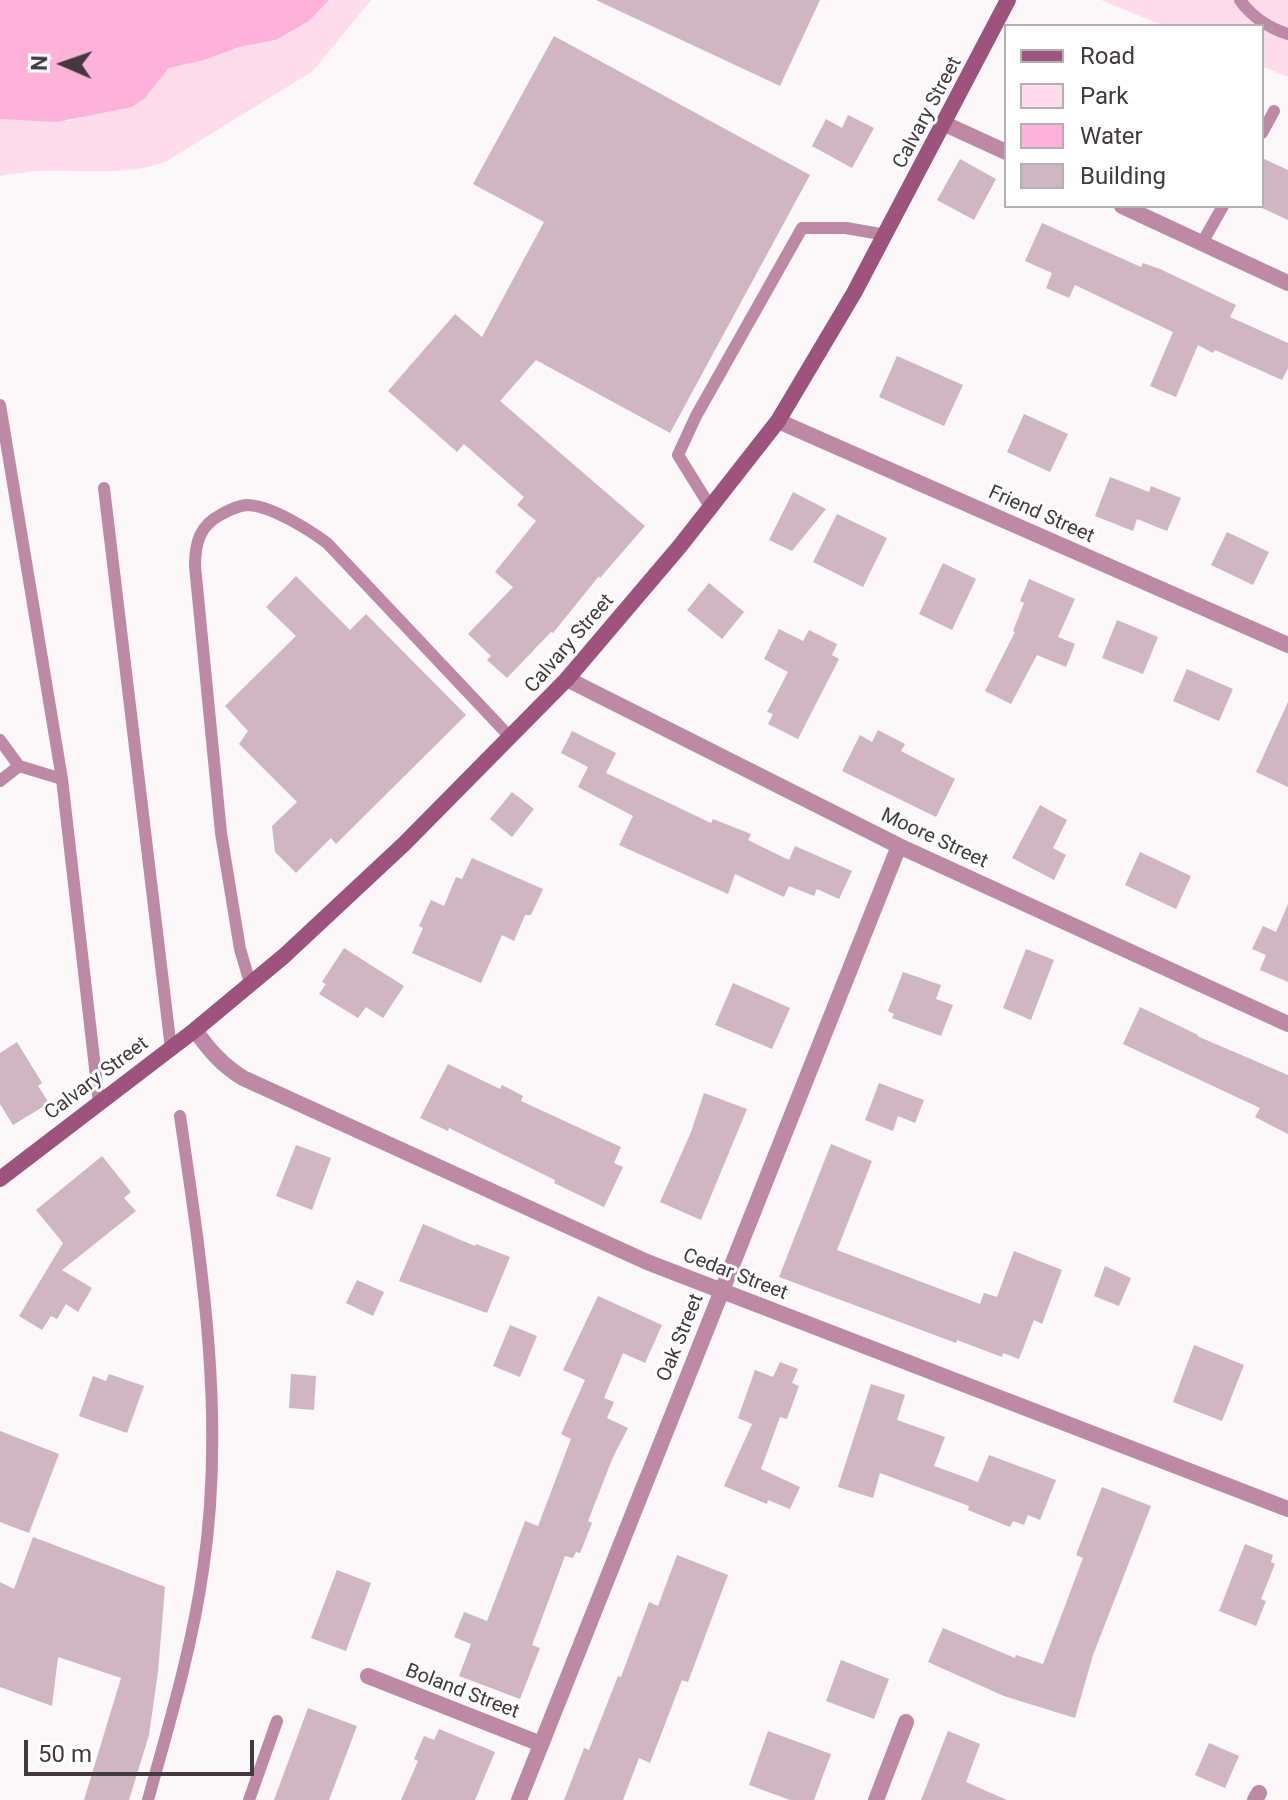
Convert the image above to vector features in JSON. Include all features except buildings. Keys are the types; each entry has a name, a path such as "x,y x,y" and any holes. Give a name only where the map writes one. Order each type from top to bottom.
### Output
{"street":[{"name":"Calvary Street","path":"0,1179 171,1049 284,956 404,844 567,679 711,508 778,421 886,235 1008,0"},
{"path":"945,124 1004,151"},
{"path":"1126,208 1288,283"},
{"name":"Friend Street","path":"778,421 1288,645"},
{"name":"Moore Street","path":"567,679 899,846 1288,1024"},
{"name":"Oak Street","path":"519,1800 899,846"},
{"name":"Cedar Street","path":"195,1030 208,1049 243,1078 587,1236 721,1292 1288,1509"},
{"name":"Boland Street","path":"368,1676 541,1744"},
{"path":"876,1800 906,1722"}],"lane":[{"path":"1240,0 1248,12 1288,34"},
{"path":"1264,129 1274,111"},
{"path":"1202,243 1222,208"},
{"path":"711,508 678,455 696,416 802,228 846,228 886,235"},
{"path":"0,405 62,779 99,1103"},
{"path":"104,488 171,1049"},
{"path":"250,983 240,949 221,833 195,566 195,549 202,528 212,519 247,505 308,529 327,543 511,738"},
{"path":"0,740 19,766 62,779"},
{"path":"0,781 19,766"},
{"path":"148,1800 181,1678 203,1569 212,1461 211,1368 200,1258 180,1116"},
{"path":"249,1800 277,1721"}],"green space":[{"path":"329,0 371,0 313,71 167,161 119,171 37,171 0,176 0,119 70,121 145,98 169,68 239,47 276,40 309,21"},
{"path":"1101,0 1288,0 1288,77 1264,67 1264,24 1159,24"}],"water":[{"path":"0,0 329,0 309,21 276,40 239,47 169,68 145,98 132,107 57,122 0,119"}]}
